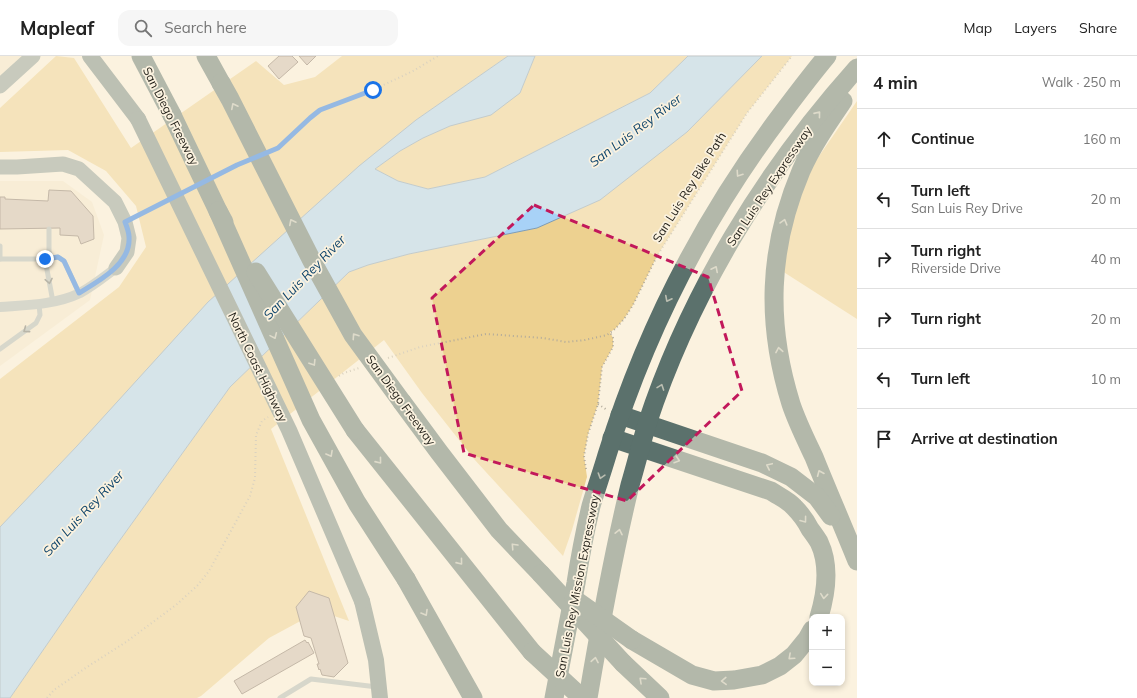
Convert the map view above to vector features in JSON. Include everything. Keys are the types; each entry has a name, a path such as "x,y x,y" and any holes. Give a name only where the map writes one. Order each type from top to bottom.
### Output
{"highway":[{"name":"San Diego Freeway","path":"141,56 172,115 218,211 355,430 532,652 582,698"},
{"name":"San Diego Freeway","path":"206,56 230,99 312,261 353,334 439,452 499,530 623,663 660,698"},
{"path":"213,56 221,83"},
{"name":"San Luis Rey Mission Expressway","path":"554,698 591,506 628,392 659,318 693,250 724,197 761,142 813,72 828,56"},
{"name":"San Luis Rey Expressway","path":"648,423 666,374 687,324 724,252 750,208 783,160 840,87 857,68"},
{"path":"857,82 820,136 799,177 782,226 775,274 773,306 782,371 792,406 857,561"},
{"path":"218,211 311,420 357,503 406,579 473,698"},
{"path":"620,415 648,423 762,463 791,477 816,496 836,523 857,565"},
{"path":"588,698 611,570 622,519 648,423"},
{"path":"612,438 771,491 794,506 807,523 819,543 824,560 826,574 823,602 820,614"},
{"path":"541,574 632,640 692,675 714,681 734,680 762,675 780,666 794,655 809,635"},
{"path":"532,652 564,698"}],"main road":[{"name":"North Coast Highway","path":"90,56 138,119 288,430 362,601 376,660 380,693"}],"street":[{"path":"0,86 33,56"},
{"path":"0,167 63,164 79,169 115,202 125,222 129,238 127,252 116,268 96,283 79,293 53,302 0,307"}],"lane":[{"path":"49,229 48,259 53,302"},
{"path":"0,246 0,259 48,259 58,257 64,261 79,293"},
{"path":"0,349 36,323 40,315 39,304"},
{"path":"280,698 311,679 380,693"}],"path":[{"path":"271,151 278,148 320,110 373,90 413,71 438,56"},
{"name":"San Luis Rey Bike Path","path":"586,470 584,456 588,434 598,404 602,367 613,347 613,338 610,332 615,329 624,319 633,305 657,256 747,113 792,56"},
{"path":"216,176 250,159"},
{"path":"125,222 167,201"}],"highlighted area":[{"path":"534,205 708,277 742,391 627,501 464,453 432,298"}],"shaded area":[{"path":"0,56 26,56 0,79"},
{"path":"56,56 74,58 131,148 256,61 284,85 315,77 342,56 508,56 416,120 77,446 0,527 0,379 119,287 146,247 136,206 106,171 68,150 0,152 0,108"},
{"path":"535,56 688,56 650,93 485,177 428,189 398,181 375,169 400,151 423,138 520,93"},
{"path":"762,56 792,56 747,113 657,256 633,305 624,319 615,329 610,332 613,338 613,347 602,367 598,404 588,434 584,456 587,477 563,556 474,459 422,393 384,340 271,429 349,621 319,611 269,638 197,698 10,698 97,572 230,387 349,272 368,265 409,254 537,228 687,132"},
{"path":"857,101 857,319 782,271 786,243 804,178"},
{"path":"0,181 63,181 92,202 104,235 90,300 0,366"}],"water":[{"name":"San Luis Rey River","path":"508,56 535,56 520,93 491,115 450,126 423,138 400,151 375,169 398,181 428,189 485,177 650,93 688,56 762,56 687,132 600,200 537,228 409,254 368,265 349,272 230,387 97,572 10,698 0,698 0,527 77,446 208,302 359,166 416,120"}],"building":[{"path":"279,56 292,56 298,62 279,79 268,66"},
{"path":"299,56 316,56 307,65"},
{"path":"49,190 71,191 93,216 94,239 81,244 78,236 60,235 60,228 0,229 0,197 5,197 5,199 48,201"},
{"path":"309,591 329,598 348,663 334,677 322,675 317,664 319,664 311,638 304,636 296,607"},
{"path":"305,640 307,643 308,642 314,653 242,694 234,681"}],"route":[{"path":"45,259 58,257 64,261 79,293 96,283 116,268 127,252 129,238 125,222 237,165 278,148 320,110 373,90"}]}
